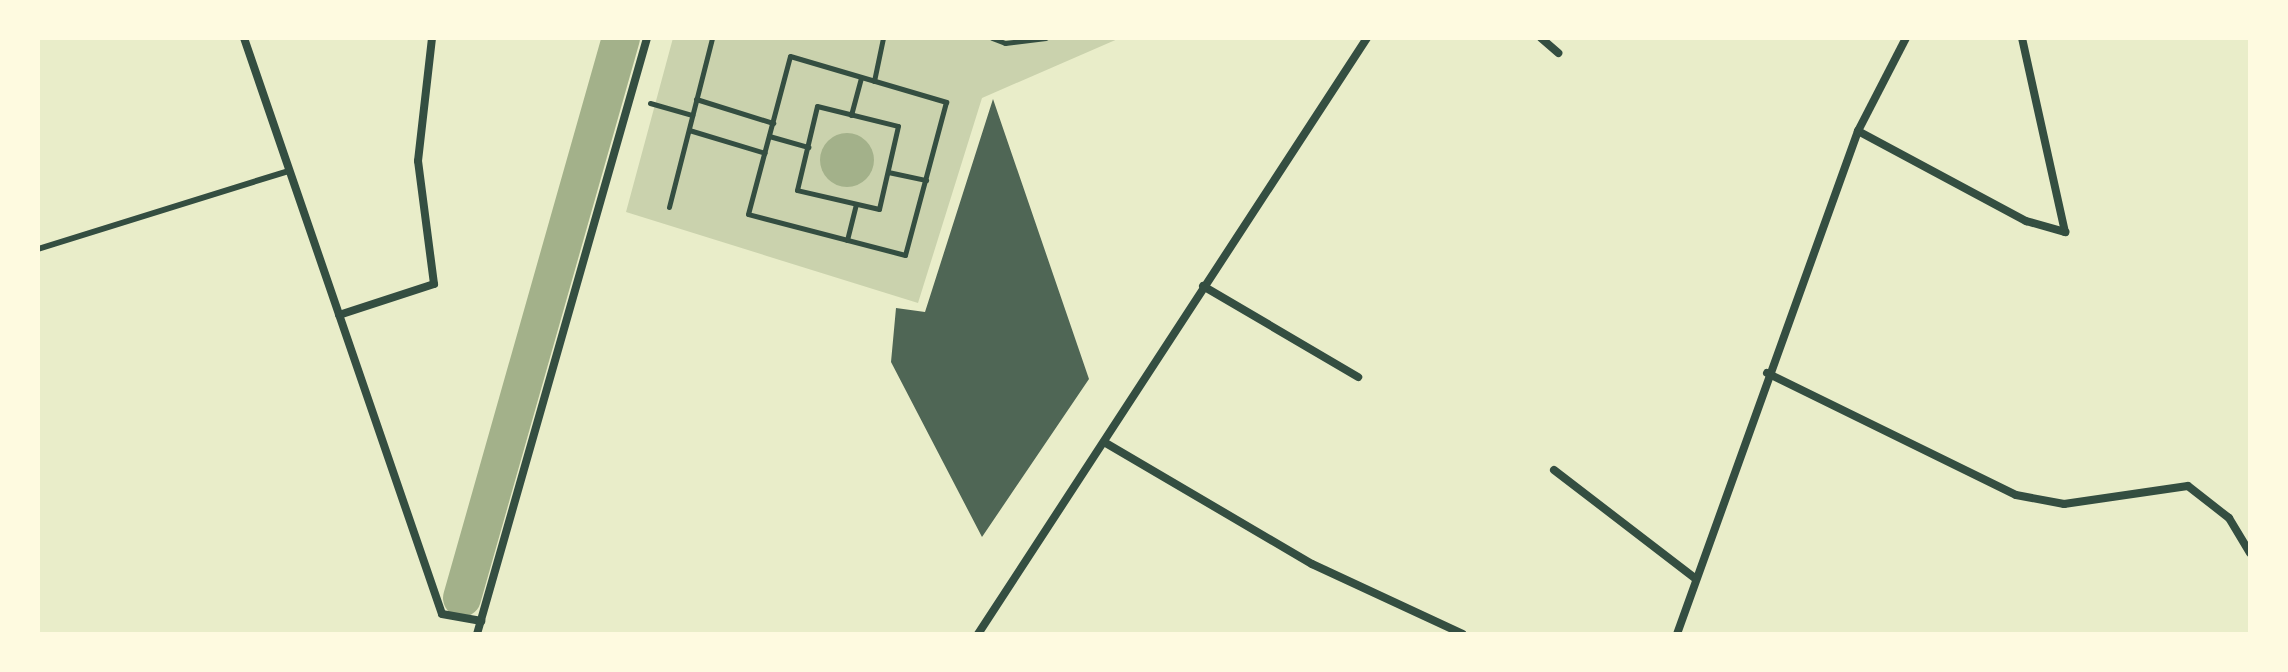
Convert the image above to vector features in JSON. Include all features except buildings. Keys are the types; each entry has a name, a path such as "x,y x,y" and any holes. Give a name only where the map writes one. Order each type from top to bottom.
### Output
{"street":[{"path":"244,38 442,614 481,621"},
{"path":"339,315 434,284 418,161 432,38"},
{"path":"477,634 647,38"},
{"path":"978,634 1367,38"},
{"path":"1541,38 1558,53"},
{"path":"1677,634 1767,373 1858,131 1906,38"},
{"path":"1858,131 2026,221 2065,232 2022,38"},
{"path":"1203,286 1358,377"},
{"path":"1767,373 2016,495 2064,504 2188,486 2229,518 2250,553"},
{"path":"1104,442 1312,564 1463,634"},
{"path":"1554,470 1696,579"}],"lane":[{"path":"38,249 289,171"}],"path":[{"path":"669,207 712,38"},
{"path":"874,81 883,38"},
{"path":"992,38 1005,43 1046,38"},
{"path":"790,56 861,77 946,102 905,255 748,214 790,56"},
{"path":"851,115 861,77"},
{"path":"630,97 692,115"},
{"path":"696,99 773,123"},
{"path":"817,106 898,126 879,209 797,190 808,147 817,106"},
{"path":"688,130 765,153"},
{"path":"769,136 808,147"},
{"path":"888,172 926,180"},
{"path":"847,240 856,204"}],"shaded area":[{"path":"673,38 1120,38 982,98 918,303 626,212"},
{"path":"847,133 866,141 874,160 866,179 847,187 828,179 820,160 828,141"}],"waterway":[{"path":"462,598 621,38"}]}
